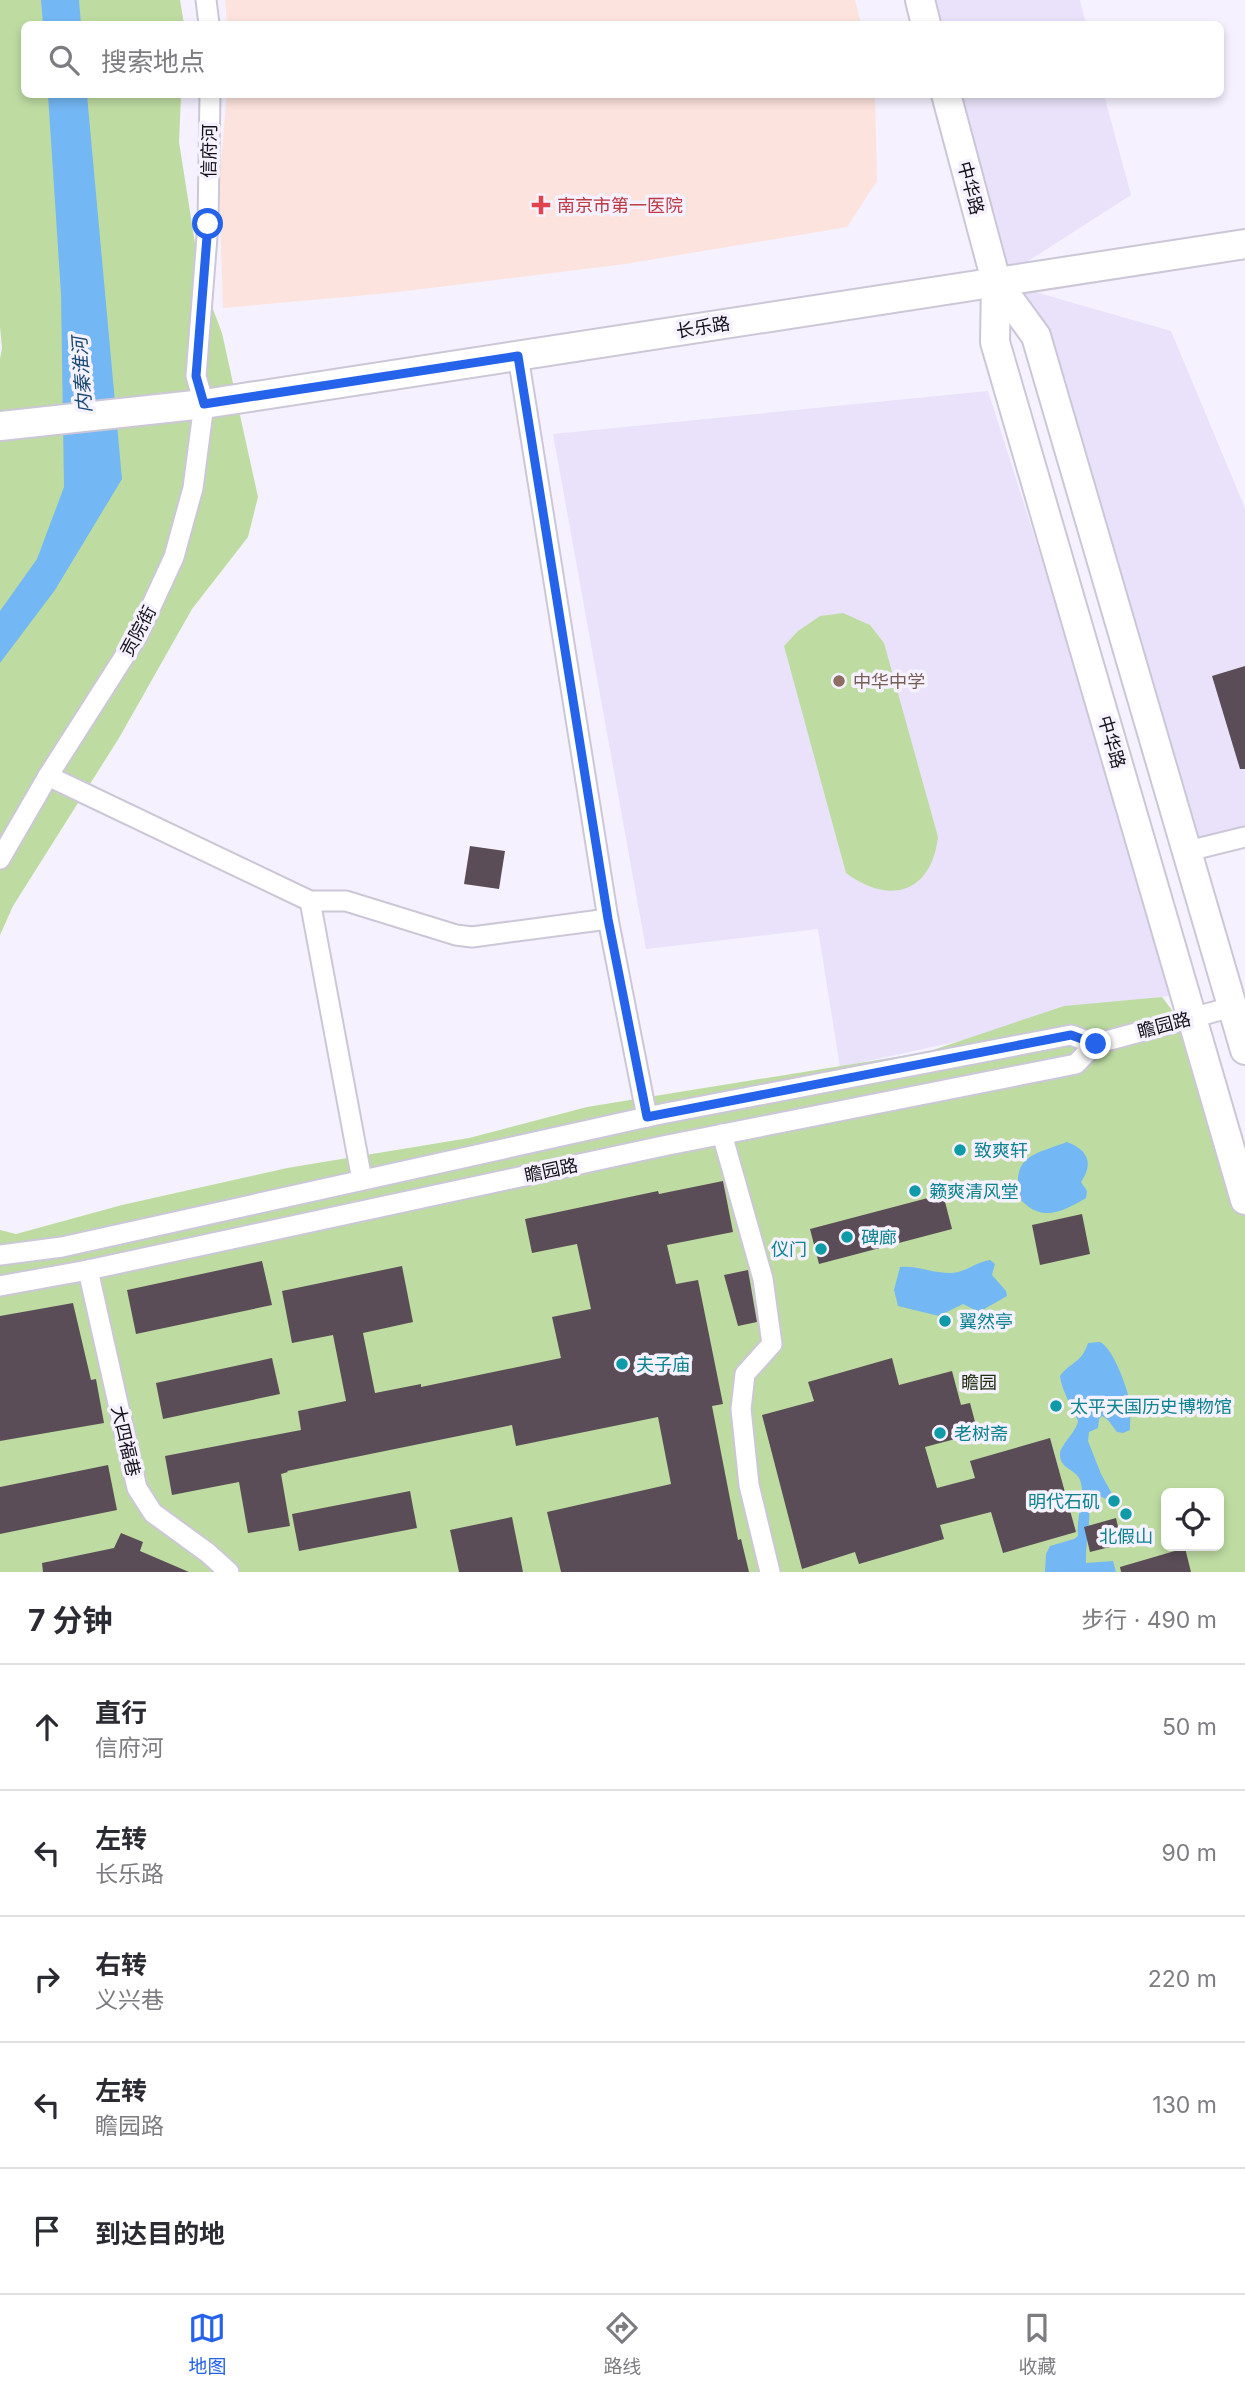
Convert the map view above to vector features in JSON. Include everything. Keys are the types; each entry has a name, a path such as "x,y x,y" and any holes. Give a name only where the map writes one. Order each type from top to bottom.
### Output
{"main road":[{"path":"920,0 925,21"},
{"name":"中华路","path":"947,98 996,281 995,342 1245,1200"},
{"name":"长乐路","path":"0,426 204,404 1245,244"},
{"name":"中华路","path":"996,281 1036,336 1245,1050"}],"street":[{"path":"206,0 209,21"},
{"name":"信府河","path":"196,376 208,224 210,98"},
{"path":"518,356 608,919 651,1116 645,1124 644,1135 653,1145 663,1146"},
{"name":"贡院街","path":"0,859 48,776 138,635 174,557 193,488 204,404 196,376"},
{"path":"48,776 310,901 346,901 456,935 472,937 608,919"},
{"path":"1188,851 1245,837"},
{"path":"310,901 362,1180"},
{"name":"瞻园路","path":"0,1286 88,1270 663,1146 1076,1063 1096,1044 1233,1007"},
{"name":"瞻园路","path":"0,1255 62,1247 651,1116 1071,1035 1096,1044"},
{"path":"615,1124 627,1128 632,1137 629,1150 620,1155"},
{"path":"722,1134 763,1279 772,1344 745,1374 741,1409 749,1485 769,1572"},
{"name":"大四福巷","path":"88,1270 136,1488 153,1513 208,1553 229,1572"}],"shaded area":[{"path":"225,0 855,0 860,21 227,21"},
{"path":"920,0 1080,0 1085,21 925,21"},
{"name":"南京市第一医院","path":"227,98 875,98 877,181 847,227 625,264 389,293 223,308 219,183"},
{"path":"947,98 1105,98 1131,195 997,281 1171,331 1245,508 1245,837 1188,851 1036,336 996,281"},
{"name":"中华中学","path":"988,391 1180,993 840,1067 818,929 646,949 553,434"}],"green space":[{"path":"0,0 180,0 184,21 21,21 21,98 181,98 179,142 200,275 222,333 258,497 248,537 192,609 119,738 13,906 0,935 2,348"},
{"path":"843,613 870,625 884,643 938,837 927,871 917,882 892,891 862,883 846,873 784,646 798,631 820,616"},
{"name":"夫子庙","path":"1162,997 1209,1059 1245,1169 1245,1572 0,1572 0,1230 16,1234 122,1205 287,1168 469,1138 587,1107 927,1052 1064,1006"}],"water":[{"path":"41,0 79,0 81,21 43,21"},
{"name":"内秦淮河","path":"48,98 87,98 122,479 55,590 0,663 0,611 37,559 64,487 61,294"},
{"path":"1067,1142 1080,1149 1087,1158 1087,1169 1081,1182 1087,1191 1086,1198 1060,1211 1036,1211 1020,1199 1018,1185 1022,1165 1034,1154"},
{"path":"990,1260 995,1264 992,1275 1007,1296 979,1312 963,1304 939,1316 898,1306 894,1290 900,1267 952,1273"},
{"path":"1100,1342 1110,1352 1126,1387 1130,1402 1130,1430 1117,1432 1102,1416 1098,1428 1089,1432 1088,1441 1101,1474 1115,1499 1113,1502 1095,1494 1088,1501 1086,1563 1113,1561 1116,1572 1045,1572 1046,1554 1050,1546 1078,1536 1082,1486 1078,1476 1065,1466 1060,1455 1078,1421 1060,1376 1079,1359 1088,1343"}],"building":[{"path":"1245,666 1245,769 1240,769 1212,676"},
{"path":"470,846 505,851 499,889 464,884"},
{"path":"723,1181 733,1232 667,1245 676,1284 698,1280 723,1404 712,1406 738,1540 741,1539 749,1572 561,1572 547,1512 671,1484 658,1417 516,1446 512,1425 287,1471 281,1474 290,1526 248,1533 239,1482 172,1495 165,1456 301,1430 298,1411 346,1401 333,1335 292,1343 282,1291 402,1266 413,1322 363,1333 375,1393 421,1384 421,1387 561,1358 552,1317 591,1309 577,1244 532,1253 525,1219 658,1191 659,1194"},
{"path":"943,1194 952,1229 819,1264 810,1229"},
{"path":"1082,1214 1090,1254 1040,1265 1032,1225"},
{"path":"262,1261 272,1305 136,1334 127,1290"},
{"path":"748,1270 757,1322 738,1326 724,1275"},
{"path":"73,1303 91,1380 96,1379 104,1423 0,1441 0,1316"},
{"path":"272,1358 280,1394 163,1419 156,1383"},
{"path":"892,1358 899,1385 952,1371 961,1405 970,1403 978,1433 925,1447 937,1488 975,1478 970,1461 1050,1438 1076,1532 1003,1553 991,1512 940,1525 944,1539 859,1564 855,1552 802,1569 762,1415 814,1401 808,1382"},
{"path":"108,1465 117,1510 0,1534 0,1487"},
{"path":"410,1491 417,1528 299,1551 292,1514"},
{"path":"512,1517 523,1572 459,1572 450,1530"},
{"path":"1116,1518 1122,1544 1090,1552 1084,1527"},
{"path":"121,1533 143,1542 140,1551 189,1572 43,1572 42,1563 114,1548"},
{"path":"1175,1551 1186,1551 1191,1572 1121,1572 1120,1567"}],"place":[{"name":"南京市第一医院","path":"541,205"},
{"name":"中华中学","path":"839,681"},
{"name":"致爽轩","path":"960,1150"},
{"name":"籁爽清风堂","path":"915,1191"},
{"name":"碑廊","path":"847,1237"},
{"name":"仪门","path":"821,1249"},
{"name":"翼然亭","path":"945,1321"},
{"name":"夫子庙","path":"622,1364"},
{"name":"太平天国历史博物馆","path":"1056,1406"},
{"name":"老树斋","path":"940,1433"},
{"name":"明代石矶","path":"1114,1501"},
{"name":"北假山","path":"1126,1514"}],"route":[{"path":"208,224 196,376 204,404 518,356 608,919 647,1117 1071,1035 1096,1044"}],"park label":[{"name":"瞻园","path":"979,1382"}]}
